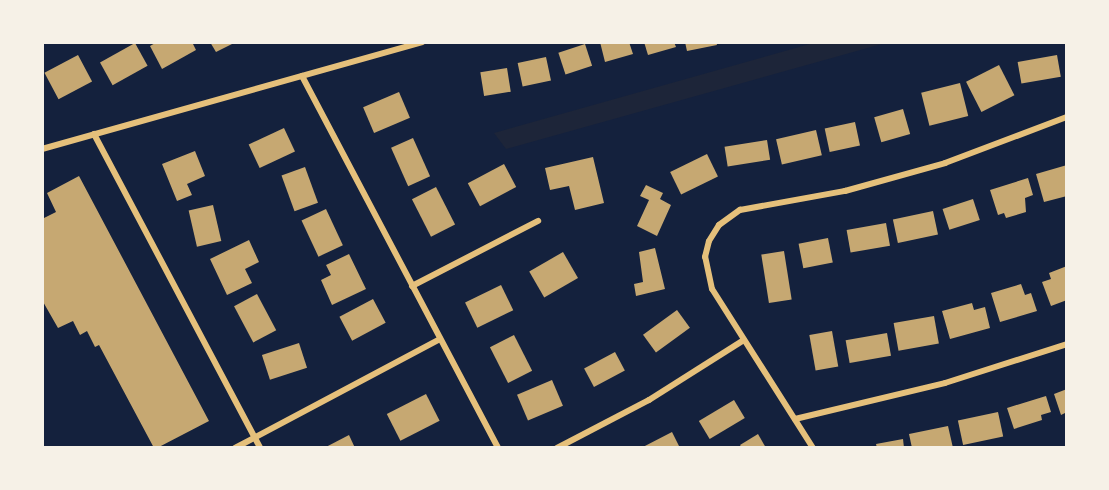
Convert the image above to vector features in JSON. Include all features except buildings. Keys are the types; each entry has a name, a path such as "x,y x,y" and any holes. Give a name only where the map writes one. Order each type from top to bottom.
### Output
{"street":[{"path":"42,149 422,42"},
{"path":"302,76 498,448"},
{"path":"813,448 712,289 705,269 709,241 731,215 845,191 945,163 1067,117"},
{"path":"94,134 260,448"},
{"path":"412,286 538,221"},
{"path":"235,448 440,339"},
{"path":"557,448 649,400 744,340"},
{"path":"795,419 945,383 1067,344"}],"shaded area":[{"path":"817,42 889,42 506,149 494,133"}]}
